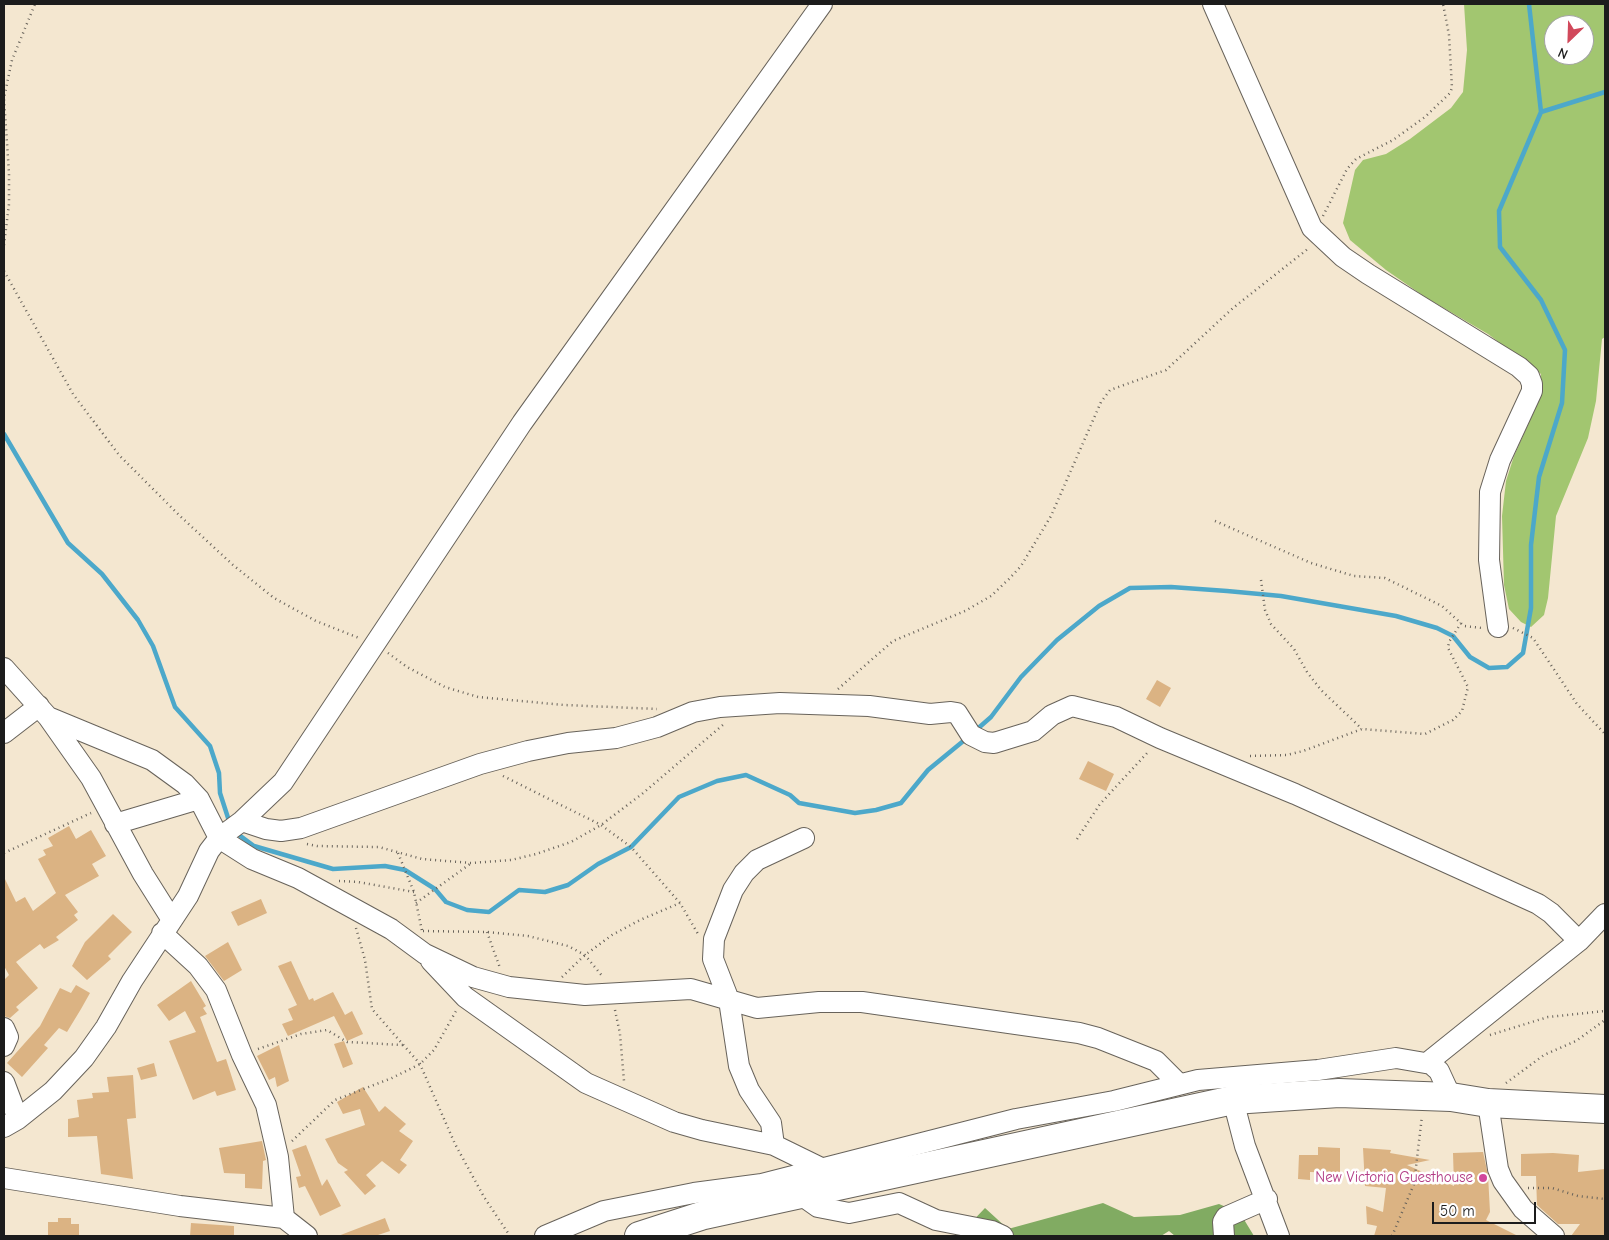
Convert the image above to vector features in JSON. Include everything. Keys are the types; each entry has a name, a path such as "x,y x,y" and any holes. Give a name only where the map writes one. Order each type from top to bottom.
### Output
{"highway":[{"path":"639,1236 704,1215 1233,1100 1339,1093 1424,1098 1451,1097 1488,1102 1605,1109"}],"street":[{"path":"4,1082 11,1123 53,1090 84,1058 106,1027 188,896 209,850 219,838 242,821 283,782 522,423 822,4"},
{"path":"1213,4 1252,89 1300,205 1317,232 1343,257 1368,274 1519,367 1529,376 1532,391 1500,460 1490,492 1490,560 1498,627"},
{"path":"4,668 43,712 91,778 167,927 216,990 242,1055 266,1105 278,1157 284,1218"},
{"path":"242,821 266,829 301,828 411,787 480,764 528,751 568,743 616,738 657,727 693,712 751,704 820,704 879,707 930,714 957,713 971,735 985,742 994,743 1033,731 1052,715 1072,706 1116,717 1160,738 1295,794 1538,904 1551,913 1579,941"},
{"path":"4,733 43,712"},
{"path":"43,712 152,760 185,784 198,799 219,838 252,859 298,878 391,929 425,954 473,977 509,987 548,992 611,995 691,989 757,1008 819,1002 862,1002 1086,1034 1156,1061 1180,1084"},
{"path":"115,824 198,799"},
{"path":"774,1145 771,1123 749,1090 739,1066 729,1000 713,958 714,939 733,890 744,873 757,860 804,838"},
{"path":"1427,1063 1603,922"},
{"path":"425,954 465,997 586,1083 674,1122 702,1130 774,1145 821,1168"},
{"path":"4,1028 8,1037 4,1046"},
{"path":"544,1236 604,1210 694,1192 762,1184 821,1168 963,1135 1016,1120 1114,1101 1180,1084 1271,1072 1318,1070 1396,1058 1427,1063 1439,1070 1451,1097"},
{"path":"1233,1100 1245,1146 1279,1236"},
{"path":"1488,1102 1498,1169 1510,1192 1522,1209 1554,1236"},
{"path":"4,1196 11,1179 180,1206 284,1218 307,1236"},
{"path":"801,1194 818,1207 849,1213 899,1203 936,1220 992,1231 1003,1236"},
{"path":"1224,1236 1223,1222 1226,1217 1266,1200"}],"path":[{"path":"4,245 9,204 9,173 4,98 12,60 35,4"},
{"path":"820,704 893,641 965,611 997,590 1022,566 1051,516 1101,402 1110,390 1166,370 1233,308 1258,290 1317,232 1347,169 1356,159 1393,140 1425,117 1450,93 1452,88 1449,35 1442,4"},
{"path":"4,271 72,394 120,455 166,503 233,565 274,598 316,621 376,644 407,667 445,687 478,697 564,705 658,709"},
{"path":"1215,521 1311,562 1354,576 1385,578 1452,612 1461,623 1472,628 1498,627 1517,629 1533,638 1577,704 1605,734"},
{"path":"1261,580 1265,610 1271,624 1294,648 1307,672 1321,690 1362,728"},
{"path":"1245,757 1287,755 1303,751 1362,728 1425,734 1453,720 1462,711 1468,687 1448,648 1449,642 1461,623"},
{"path":"301,842 317,846 379,847 422,859 471,863 511,860 536,854 571,842 601,825 642,794 687,753 751,704"},
{"path":"1077,839 1100,804 1160,738"},
{"path":"480,764 601,825 631,847 680,903 713,958"},
{"path":"4,854 106,806"},
{"path":"398,852 414,892 422,931"},
{"path":"416,903 471,863"},
{"path":"338,880 414,892"},
{"path":"548,992 566,971 585,955 640,920 680,903"},
{"path":"346,905 359,935 365,960 372,1010 420,1064 455,1144 484,1197 510,1236"},
{"path":"391,929 487,932 528,936 568,946 585,955 601,973 611,995 620,1034 623,1100"},
{"path":"487,932 509,987"},
{"path":"278,1157 335,1100 392,1078 420,1064 434,1050 465,997"},
{"path":"1482,1037 1548,1017 1605,1011"},
{"path":"1488,1102 1512,1078 1541,1058 1582,1038 1605,1020"},
{"path":"242,1055 300,1034 327,1030 347,1042 404,1044"},
{"path":"1392,1236 1414,1184 1424,1098"},
{"path":"1510,1192 1543,1187 1578,1196 1605,1199"}],"green space":[{"path":"1464,4 1605,4 1605,337 1602,339 1596,401 1588,438 1556,516 1548,598 1544,615 1531,627 1521,622 1509,609 1504,585 1502,516 1506,481 1514,456 1540,398 1541,374 1488,334 1425,297 1386,270 1350,240 1343,223 1355,170 1363,160 1386,154 1410,139 1451,108 1463,92 1467,50"},
{"path":"1103,1203 1134,1217 1180,1215 1219,1204 1240,1213 1254,1236 1175,1236 1169,1231 1161,1236 969,1236 964,1230 985,1208 1008,1229"}],"building":[{"path":"1157,680 1171,688 1160,707 1146,699"},
{"path":"1088,761 1114,774 1106,791 1079,779"},
{"path":"69,826 76,839 91,830 106,856 92,864 99,876 65,895 78,912 74,915 78,920 56,937 59,940 44,949 40,944 16,962 38,988 16,1007 19,1010 10,1018 4,1016 4,980 9,975 4,966 4,877 16,902 25,897 33,911 56,893 38,859 46,855 43,850 53,846 48,838"},
{"path":"261,899 267,913 238,926 231,912"},
{"path":"113,914 132,932 108,956 111,959 87,980 72,966 85,942"},
{"path":"228,942 242,970 224,981 205,956"},
{"path":"291,961 309,1000 313,998 314,1001 333,992 345,1015 352,1011 363,1034 347,1041 334,1016 288,1036 282,1024 293,1020 288,1009 297,1005 278,966"},
{"path":"191,981 206,1006 203,1008 207,1014 200,1017 217,1062 226,1059 236,1090 217,1096 215,1091 193,1100 169,1041 196,1032 185,1011 169,1021 157,1005"},
{"path":"76,985 90,993 81,1009 67,1032 59,1028 44,1045 48,1048 22,1077 7,1063 40,1026 60,988 71,993"},
{"path":"344,1041 353,1064 343,1068 334,1044"},
{"path":"279,1045 289,1081 277,1087 275,1077 269,1080 257,1056"},
{"path":"154,1063 157,1076 141,1080 137,1068"},
{"path":"133,1075 136,1118 127,1119 133,1179 101,1174 97,1136 68,1137 68,1119 79,1117 77,1100 93,1098 92,1093 109,1092 107,1077"},
{"path":"363,1087 379,1112 385,1106 406,1124 399,1131 413,1141 400,1160 407,1165 399,1174 382,1161 366,1175 376,1186 365,1195 344,1172 348,1170 338,1163 325,1139 365,1125 360,1109 343,1114 337,1102"},
{"path":"262,1141 266,1160 263,1161 262,1189 245,1188 245,1174 224,1173 219,1148"},
{"path":"306,1145 322,1186 327,1179 341,1206 320,1216 305,1186 299,1188 296,1177 301,1176 292,1150"},
{"path":"1318,1147 1340,1148 1340,1173 1310,1172 1310,1180 1298,1179 1299,1155 1318,1155"},
{"path":"1363,1148 1391,1150 1390,1153 1430,1160 1407,1165 1454,1186 1453,1153 1483,1152 1488,1175 1490,1212 1486,1220 1518,1236 1374,1236 1377,1226 1367,1224 1366,1206 1383,1212 1386,1188 1365,1186"},
{"path":"1553,1153 1579,1155 1578,1172 1605,1169 1605,1236 1571,1236 1580,1224 1558,1224 1537,1205 1536,1176 1521,1176 1521,1154"},
{"path":"58,1218 71,1218 71,1224 79,1224 79,1236 48,1236 48,1222 58,1222"},
{"path":"385,1218 390,1231 375,1236 338,1236"},
{"path":"191,1223 234,1226 234,1236 190,1236"}],"waterway":[{"path":"975,731 991,717 1021,677 1057,640 1099,606 1130,588 1171,587 1281,596 1396,616 1437,628 1453,636 1470,657 1489,668 1507,667 1523,653 1531,608 1531,545 1539,477 1562,403 1565,350 1541,300 1500,247 1499,211 1541,112 1529,4"},
{"path":"1541,112 1605,92"},
{"path":"4,434 68,543 102,574 138,620 153,646 175,707 210,746 219,773 220,793 230,824"},
{"path":"235,832 254,846 333,869 385,866 405,870 435,889 446,902 467,910 489,912 519,890 545,892 568,885 598,864 631,847 679,797 717,781 746,775 790,795 799,803 855,813 876,810 901,803 928,770 967,738"}],"place":[{"name":"New Victoria Guesthouse","path":"1483,1178"}]}
